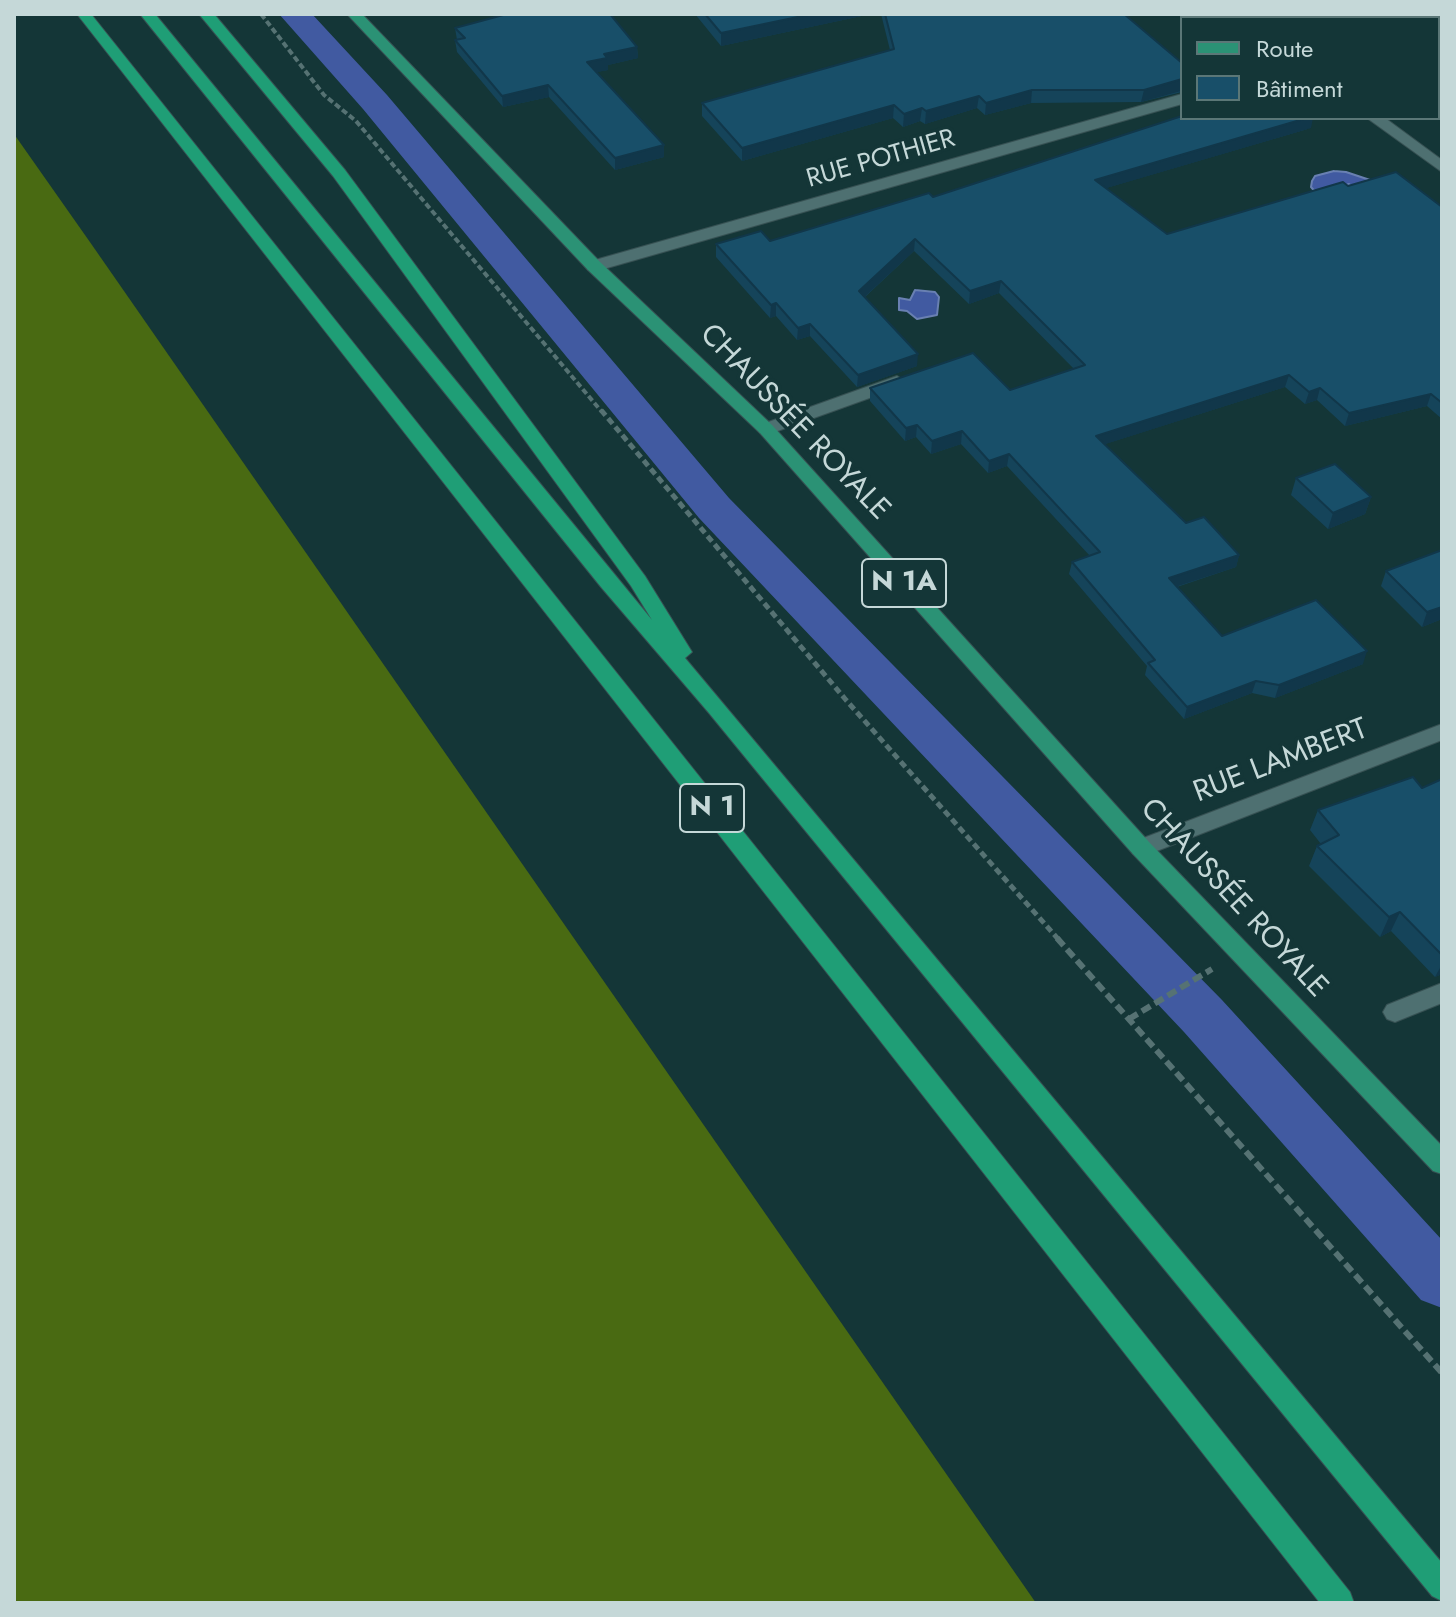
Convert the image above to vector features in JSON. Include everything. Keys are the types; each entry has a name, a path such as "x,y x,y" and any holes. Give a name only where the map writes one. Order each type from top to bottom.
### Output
{"highway":[{"name":"N 1","path":"84,14 1339,1603"},
{"name":"N 1","path":"147,14 587,558 716,708 1442,1586"},
{"path":"206,14 339,173 638,581 716,708"}],"main road":[{"name":"CHAUSSÉE ROYALE","path":"354,14 594,266 766,429 1141,848 1442,1163"}],"street":[{"name":"RUE POTHIER","path":"594,266 1180,100"},
{"path":"1378,120 1442,167"},
{"path":"766,429 912,376"},
{"name":"RUE LAMBERT","path":"1141,848 1442,732"},
{"path":"1395,1012 1442,993"}],"path":[{"path":"261,14 324,95 356,121 846,700 1442,1373"},
{"path":"1129,1019 1206,972"}],"green space":[{"path":"14,134 92,245 1036,1603 14,1603"}],"water":[{"path":"1334,171 1379,183 1356,191 1349,184 1318,195 1311,187 1315,176"},
{"path":"915,290 935,292 939,297 937,315 917,319 907,311 899,310 899,298 910,300"}],"building":[{"path":"507,14 610,14 637,47 604,54 607,58 587,62 664,145 615,158 548,85 502,96 455,40 465,38 455,28"},
{"path":"705,14 812,14 721,33"},
{"path":"885,14 1124,14 1180,61 1180,80 1144,90 1032,90 986,103 979,96 904,114 894,105 742,148 702,103 894,49"},
{"path":"1327,14 1439,16 1330,16"},
{"path":"1440,22 1442,22 1442,96 1440,94"},
{"path":"1180,117 1180,120 1300,120 1095,180 1167,234 1343,182 1348,186 1396,172 1442,207 1442,403 1431,394 1349,413 1320,388 1309,392 1289,375 1096,436 1186,523 1204,517 1239,555 1169,578 1222,636 1316,600 1367,651 1279,685 1256,681 1187,707 1148,663 1155,660 1072,562 1100,552 1009,454 989,461 962,431 932,441 917,425 906,428 870,388 973,353 1010,390 1085,365 1001,281 970,291 915,239 859,291 918,354 858,375 810,324 798,328 776,303 771,305 716,244 761,231 770,241 929,193 933,197"},
{"path":"1335,464 1371,497 1333,513 1296,478"},
{"path":"1442,550 1442,607 1427,612 1386,571"},
{"path":"1413,777 1422,788 1442,779 1442,955 1400,912 1389,917 1317,846 1339,835 1318,810"}],"waterway":[{"path":"295,14 375,102 714,508 1203,1016 1442,1281"}]}
